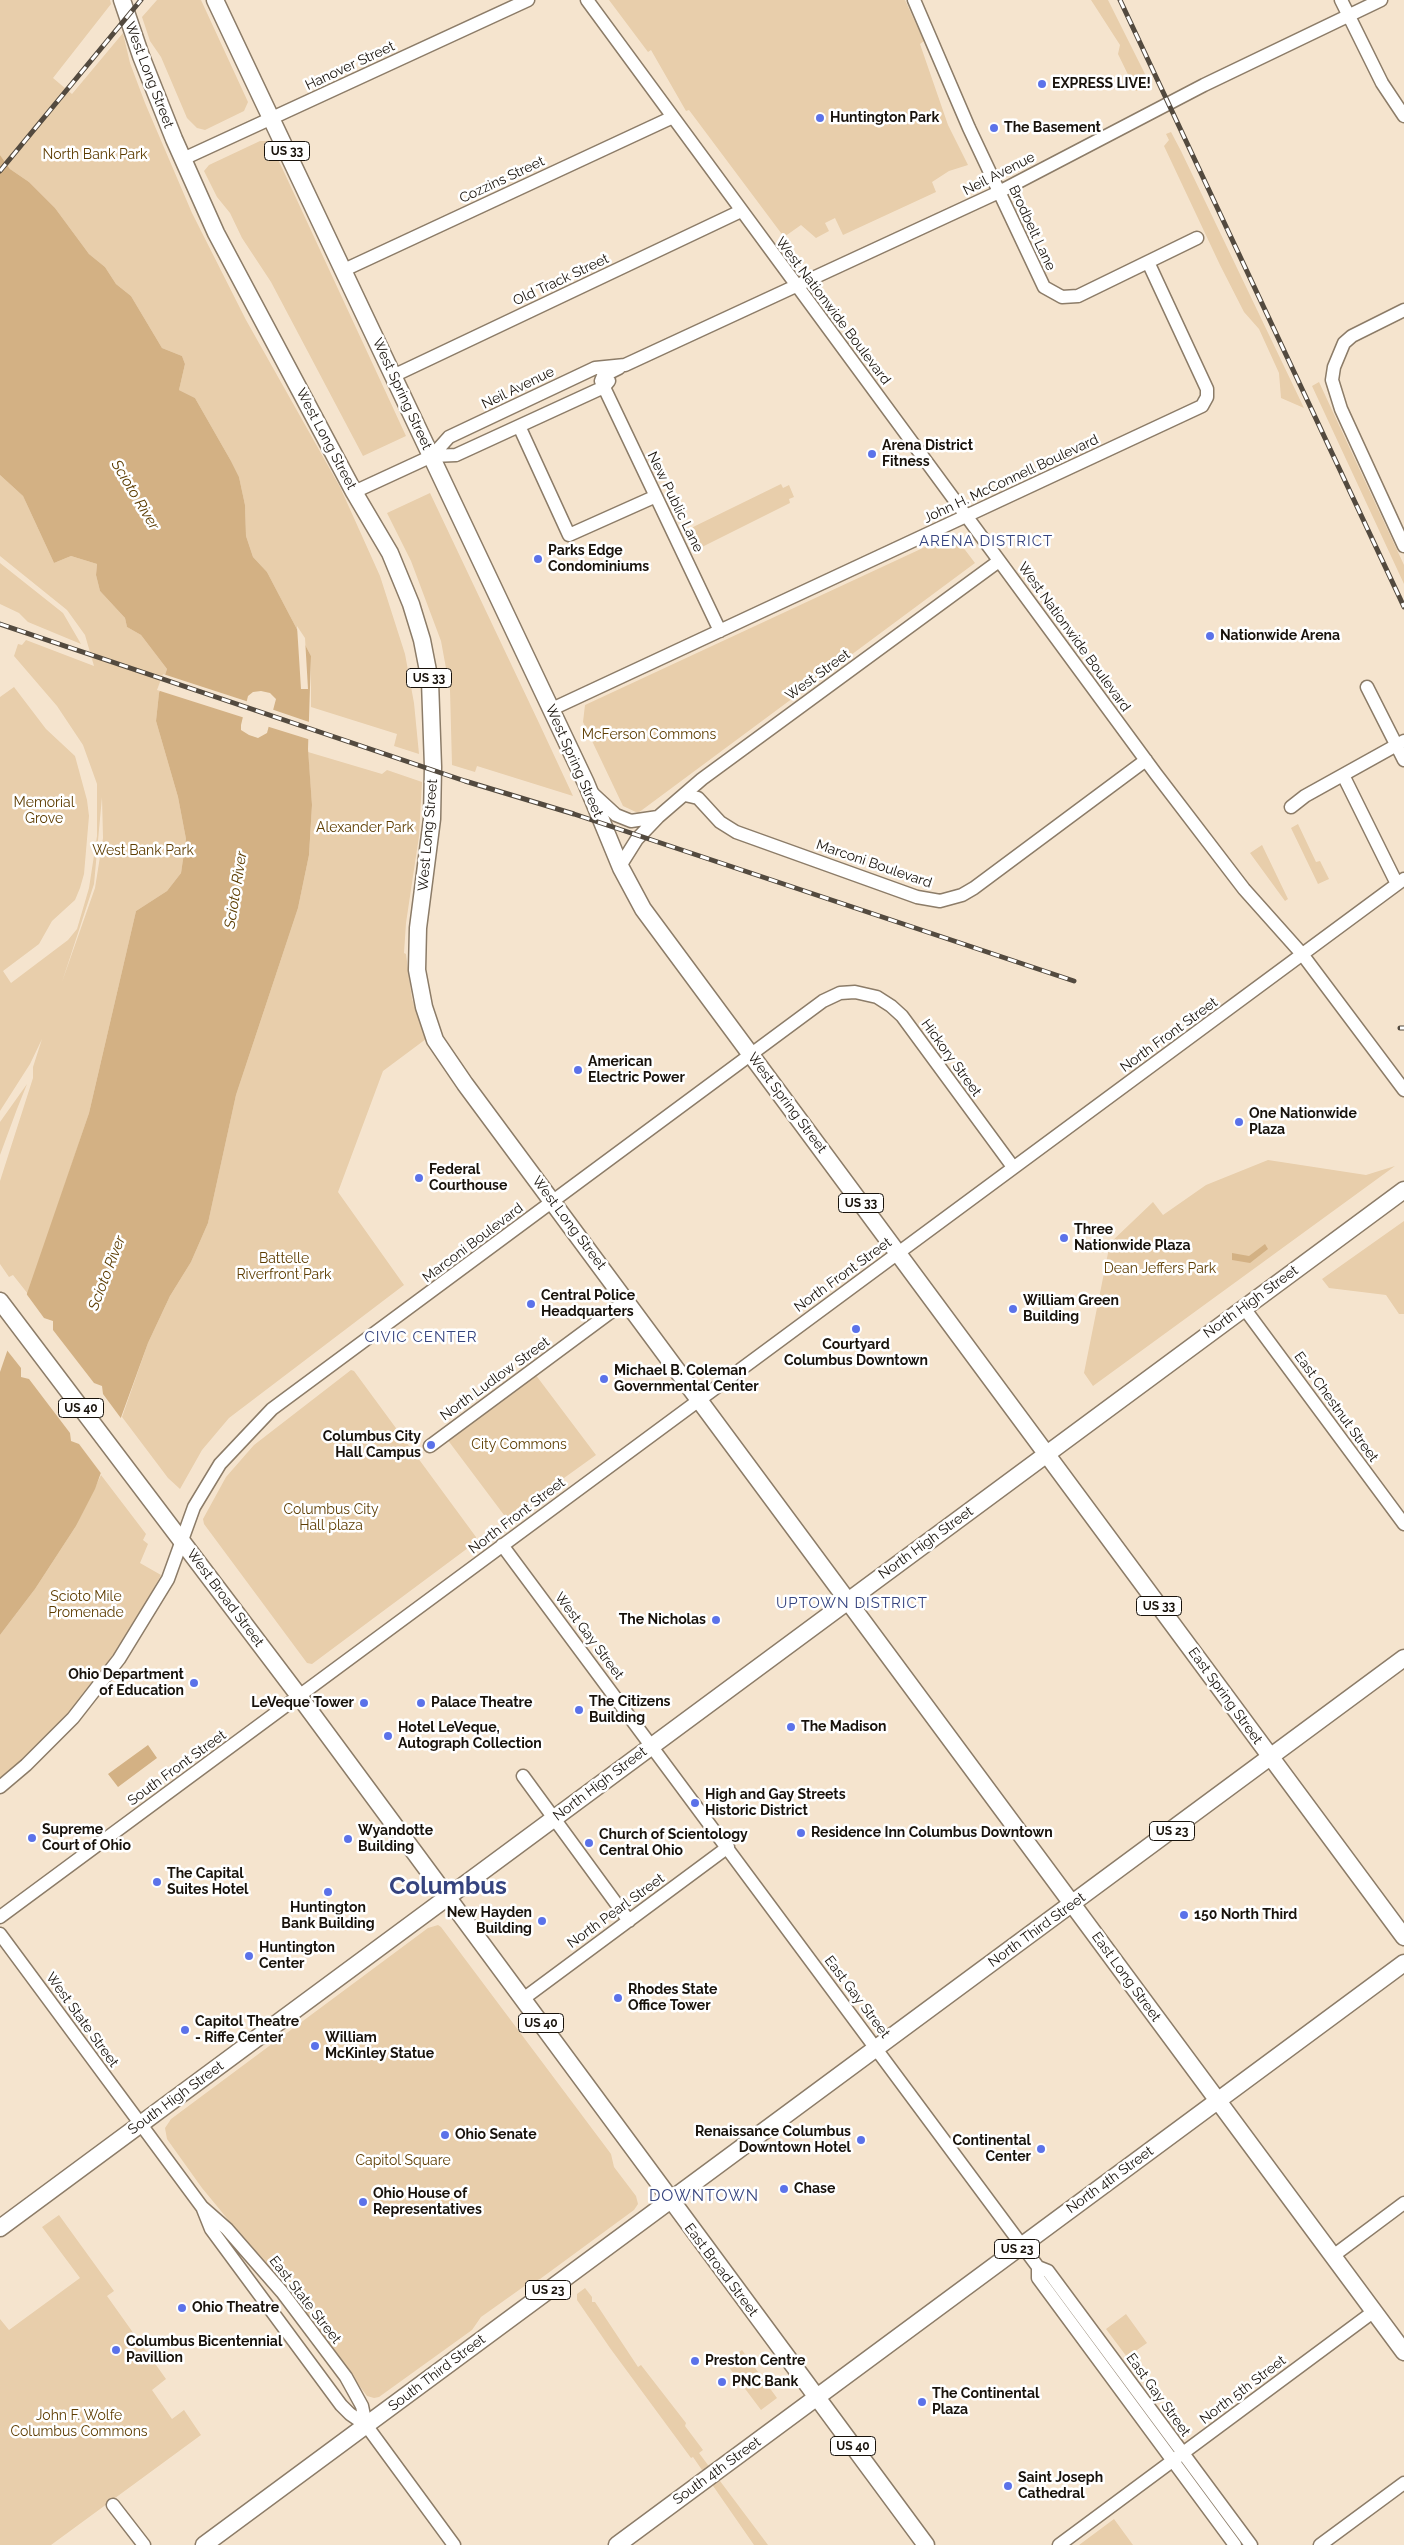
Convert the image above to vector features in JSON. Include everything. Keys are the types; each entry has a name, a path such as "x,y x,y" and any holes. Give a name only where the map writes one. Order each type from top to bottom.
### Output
{"main road":[{"name":"West Long Street","path":"122,0 141,56 183,159 216,233 354,492 390,553 402,581 422,640 430,681 433,759 432,819 417,948 417,970 430,1028 440,1048 848,1601"},
{"name":"West Spring Street","path":"215,0 552,709 590,791 620,866 643,909 1046,1454"},
{"name":"North High Street","path":"448,1897 1404,1190"},
{"name":"West Broad Street","path":"0,1301 299,1696 448,1897"},
{"name":"East Spring Street","path":"1046,1454 1404,1937"},
{"name":"East Long Street","path":"848,1601 1404,2352"},
{"name":"North Third Street","path":"669,2200 1404,1658"},
{"name":"East Broad Street","path":"448,1897 669,2200 926,2545"},
{"name":"South High Street","path":"0,2228 448,1897"},
{"name":"North 4th Street","path":"817,2397 1404,1963"},
{"name":"South Third Street","path":"204,2545 669,2200"},
{"name":"South 4th Street","path":"619,2544 817,2397"}],"street":[{"name":"Hanover Street","path":"183,159 528,0"},
{"name":"West Nationwide Boulevard","path":"587,0 796,287 1146,760 1244,889 1302,954 1404,1090"},
{"name":"Brodbelt Lane","path":"914,0 1040,282 1056,295 1078,296 1196,238"},
{"path":"1341,0 1382,83 1404,116"},
{"path":"1349,16 1350,0"},
{"name":"Neil Avenue","path":"432,456 449,437 595,368 625,365 999,192 1204,86 1381,0"},
{"name":"Cozzins Street","path":"344,270 673,117"},
{"name":"Old Track Street","path":"393,376 741,211"},
{"name":"John H. McConnell Boulevard","path":"552,709 1204,405 1207,398 1207,389 1148,262"},
{"path":"1404,310 1352,336 1344,343 1334,368 1332,380 1340,409 1404,546"},
{"path":"604,387 601,381 603,376 625,365"},
{"name":"Neil Avenue","path":"354,492 432,456 456,455 604,387"},
{"name":"New Public Lane","path":"604,387 654,496 673,530 720,631"},
{"path":"519,426 569,535 654,496"},
{"name":"West Street","path":"620,866 636,839 702,779 999,560"},
{"path":"1367,687 1399,743 1404,760"},
{"path":"1291,807 1305,796 1399,743"},
{"name":"Marconi Boulevard","path":"684,795 698,798 720,822 736,832 917,897 940,901 962,895 974,888 1146,760"},
{"path":"1343,775 1400,881"},
{"path":"590,791 616,815 634,821 658,817"},
{"name":"North Front Street","path":"299,1696 1400,881"},
{"name":"Marconi Boulevard","path":"0,1787 50,1742 106,1677 132,1640 168,1578 183,1542 194,1507 220,1464 272,1409 824,1001 833,995 848,992"},
{"name":"Hickory Street","path":"848,992 877,997 902,1016 1013,1167"},
{"name":"North Ludlow Street","path":"430,1446 627,1300"},
{"name":"East Chestnut Street","path":"1244,1308 1404,1524"},
{"name":"West Gay Street","path":"502,1545 652,1745"},
{"name":"South Front Street","path":"0,1917 299,1696"},
{"name":"East Gay Street","path":"652,1745 1038,2267 1038,2278 1178,2457 1251,2545"},
{"path":"523,1776 629,1921"},
{"name":"North Pearl Street","path":"523,1999 728,1848"},
{"name":"West State Street","path":"0,1934 140,2124"},
{"name":"East State Street","path":"140,2124 202,2207 239,2242 282,2292 316,2337 352,2386 362,2406 366,2425"},
{"path":"1333,2256 1404,2203"},
{"name":"East State Street","path":"202,2207 211,2229 341,2406 366,2425 454,2545"},
{"name":"North 5th Street","path":"1058,2545 1373,2312"},
{"name":"East Gay Street","path":"1178,2457 1235,2545"},
{"path":"1320,2545 1404,2483"},
{"path":"113,2505 144,2545"}],"green space":[{"name":"North Bank Park","path":"0,0 110,0 111,4 53,78 72,94 123,33 130,63 145,103 192,213 246,320 340,487 380,576 405,654 414,703 419,754 394,746 397,734 311,707 311,656 267,572 253,557 246,536 245,505 239,477 195,398 179,390 185,364 182,356 162,348 131,296 116,284 105,267 89,254 55,208 29,182 10,169 0,155"},
{"path":"157,0 201,0 248,102 244,111 205,130 197,128 187,118 161,57 150,41 142,17"},
{"name":"Huntington Park","path":"609,0 905,0 924,41 920,44 948,125 968,165 949,171 932,182 936,192 843,235 835,218 825,223 829,231 816,238 801,225 784,237 689,110 686,111 651,50 648,52"},
{"path":"1091,0 1108,0 1150,84 1136,91 1118,54 1120,45"},
{"path":"1171,132 1304,408 1281,398 1279,373 1259,329 1244,312 1164,146 1169,140 1166,134"},
{"path":"260,141 269,141 406,436 363,456 271,282 242,238 230,213 217,197 204,171 209,165"},
{"path":"1319,382 1404,565 1404,584 1312,386"},
{"path":"0,475 23,496 54,563 71,556 97,564 96,575 100,591 125,618 127,627 141,635 167,669 159,693 156,721 178,797 186,839 181,873 167,891 136,911 89,1113 28,1294 13,1275 9,1277 0,1264 0,1181 33,1078 33,1067 42,1039 30,1064 0,1111 0,697 14,687 46,729 75,756 87,800 89,816 84,874 75,900 52,921 39,944 3,971 11,983 68,940 77,929 89,888 97,836 97,784 83,745 57,706 14,656 18,644 22,645 26,640 94,666 85,635 67,610 0,556","holes":["102,797 103,838 95,888 62,982 94,884"]},
{"path":"781,484 783,488 789,485 794,497 789,499 790,503 698,549 689,529"},
{"path":"430,493 573,796 477,766 475,772 452,765 450,690 441,641 411,561 387,513"},
{"name":"McFerson Commons","path":"953,534 975,563 638,813 623,806 583,722 585,705"},
{"path":"0,563 63,613 81,644 28,622 19,613 0,604"},
{"name":"Battelle Riverfront Park","path":"308,752 382,774 387,770 422,782 419,836 406,923 404,953 406,954 412,999 426,1039 383,1071 338,1192 404,1285 229,1418 202,1450 180,1489 168,1478 122,1417 148,1343 170,1296 191,1262 208,1223 236,1095 298,908 309,855 312,805"},
{"path":"1298,824 1316,862 1320,861 1329,879 1318,884 1291,828"},
{"path":"1262,845 1288,899 1285,901 1250,853"},
{"path":"27,1084 17,1109 0,1155 0,1122"},
{"name":"Dean Jeffers Park","path":"1268,1160 1366,1175 1395,1166 1093,1386 1084,1373 1110,1243 1153,1202 1163,1215 1206,1185"},
{"path":"1404,1221 1404,1314 1399,1314 1386,1295 1329,1288 1322,1279"},
{"name":"Columbus City Hall plaza","path":"351,1370 354,1371 476,1537 476,1542 312,1664 307,1663 204,1524 203,1519 226,1477 254,1445"},
{"name":"City Commons","path":"532,1370 596,1455 507,1519 444,1435"},
{"name":"Scioto Mile Promenade","path":"101,1475 146,1534 143,1540 148,1544 140,1563 161,1575 128,1636 79,1701 33,1751 0,1780 0,1635 35,1589 76,1526"},
{"name":"Capitol Square","path":"438,1925 611,2154 614,2167 636,2196 638,2204 634,2210 540,2279 526,2285 481,2317 472,2330 379,2397 374,2398 367,2396 301,2308 202,2188 167,2139 165,2128 171,2119 428,1928"},
{"name":"John F. Wolfe Columbus Commons","path":"59,2215 114,2291 107,2296 166,2379 152,2390 172,2419 184,2410 201,2435 51,2545 0,2545 0,2319 9,2330 80,2278 42,2227"},
{"path":"585,2288 592,2297 592,2302 595,2302 638,2367 641,2365 686,2423 685,2426 703,2450 699,2453 768,2545 754,2545 693,2457 691,2458 610,2348 577,2300 577,2294"},
{"path":"1126,2314 1147,2343 1127,2357 1106,2329"},
{"path":"742,2350 777,2398 761,2410 725,2362"},
{"path":"1114,2519 1133,2545 1079,2545"}],"water":[{"name":"Scioto River","path":"0,155 10,169 29,182 55,208 89,254 105,267 116,284 131,296 162,348 182,356 185,364 179,390 195,398 239,477 245,505 246,536 253,557 267,572 311,656 308,749 312,805 309,855 298,908 236,1095 208,1223 191,1262 170,1296 148,1343 95,1489 76,1526 35,1589 0,1635 0,1372 89,1113 136,911 167,891 181,873 186,839 178,797 156,721 159,693 167,669 141,635 127,627 125,618 100,591 96,575 97,564 71,556 54,563 23,496 0,475","holes":["253,692 270,693 276,699 267,733 258,738 241,730 248,696"]},
{"path":"1265,1244 1268,1249 1250,1263 1232,1260 1232,1253 1249,1256"},
{"path":"148,1745 157,1758 118,1787 108,1774"}],"pier":[{"path":"297,626 305,638 308,689 301,689"},
{"path":"163,674 249,702 245,718 157,690"},
{"path":"271,709 312,723 311,740 266,726"},
{"path":"25,1292 44,1318 53,1321 53,1330 94,1383 102,1386 103,1394 123,1421 103,1476 79,1444 71,1441 70,1433 29,1379 21,1377 21,1368 6,1349"}],"railway":[{"path":"0,171 141,0"},
{"path":"1120,0 1404,607"},
{"path":"0,624 465,781 574,814 1074,981"}],"place":[{"name":"EXPRESS LIVE!","path":"1042,84"},
{"name":"Huntington Park","path":"820,118"},
{"name":"The Basement","path":"994,128"},
{"name":"Arena District Fitness","path":"872,454"},
{"name":"Parks Edge Condominiums","path":"538,559"},
{"name":"Nationwide Arena","path":"1210,636"},
{"name":"American Electric Power","path":"578,1070"},
{"name":"One Nationwide Plaza","path":"1239,1122"},
{"name":"Federal Courthouse","path":"419,1178"},
{"name":"Three Nationwide Plaza","path":"1064,1238"},
{"name":"Central Police Headquarters","path":"531,1304"},
{"name":"William Green Building","path":"1013,1309"},
{"name":"Courtyard Columbus Downtown","path":"856,1329"},
{"name":"Michael B. Coleman Governmental Center","path":"604,1379"},
{"name":"Columbus City Hall Campus","path":"431,1445"},
{"name":"The Nicholas","path":"716,1620"},
{"name":"Ohio Department of Education","path":"194,1683"},
{"name":"LeVeque Tower","path":"364,1703"},
{"name":"Palace Theatre","path":"421,1703"},
{"name":"The Citizens Building","path":"579,1710"},
{"name":"The Madison","path":"791,1727"},
{"name":"Hotel LeVeque, Autograph Collection","path":"388,1736"},
{"name":"High and Gay Streets Historic District","path":"695,1803"},
{"name":"Residence Inn Columbus Downtown","path":"801,1833"},
{"name":"Supreme Court of Ohio","path":"32,1838"},
{"name":"Wyandotte Building","path":"348,1839"},
{"name":"Church of Scientology Central Ohio","path":"589,1843"},
{"name":"The Capital Suites Hotel","path":"157,1882"},
{"name":"Huntington Bank Building","path":"328,1892"},
{"name":"150 North Third","path":"1184,1915"},
{"name":"New Hayden Building","path":"542,1921"},
{"name":"Huntington Center","path":"249,1956"},
{"name":"Rhodes State Office Tower","path":"618,1998"},
{"name":"Capitol Theatre - Riffe Center","path":"185,2030"},
{"name":"William McKinley Statue","path":"315,2046"},
{"name":"Ohio Senate","path":"445,2135"},
{"name":"Renaissance Columbus Downtown Hotel","path":"861,2140"},
{"name":"Continental Center","path":"1041,2149"},
{"name":"Chase","path":"784,2189"},
{"name":"Ohio House of Representatives","path":"363,2202"},
{"name":"Ohio Theatre","path":"182,2308"},
{"name":"Columbus Bicentennial Pavillion","path":"116,2350"},
{"name":"Preston Centre","path":"695,2361"},
{"name":"PNC Bank","path":"722,2382"},
{"name":"The Continental Plaza","path":"922,2402"},
{"name":"Saint Joseph Cathedral","path":"1008,2486"}],"district":[{"name":"ARENA DISTRICT","path":"986,541"},
{"name":"CIVIC CENTER","path":"421,1337"},
{"name":"UPTOWN DISTRICT","path":"852,1603"},
{"name":"Columbus","path":"448,1887"},
{"name":"DOWNTOWN","path":"704,2196"}],"park label":[{"name":"Memorial Grove","path":"44,812"},
{"name":"Alexander Park","path":"365,828"},
{"name":"West Bank Park","path":"143,851"}]}
